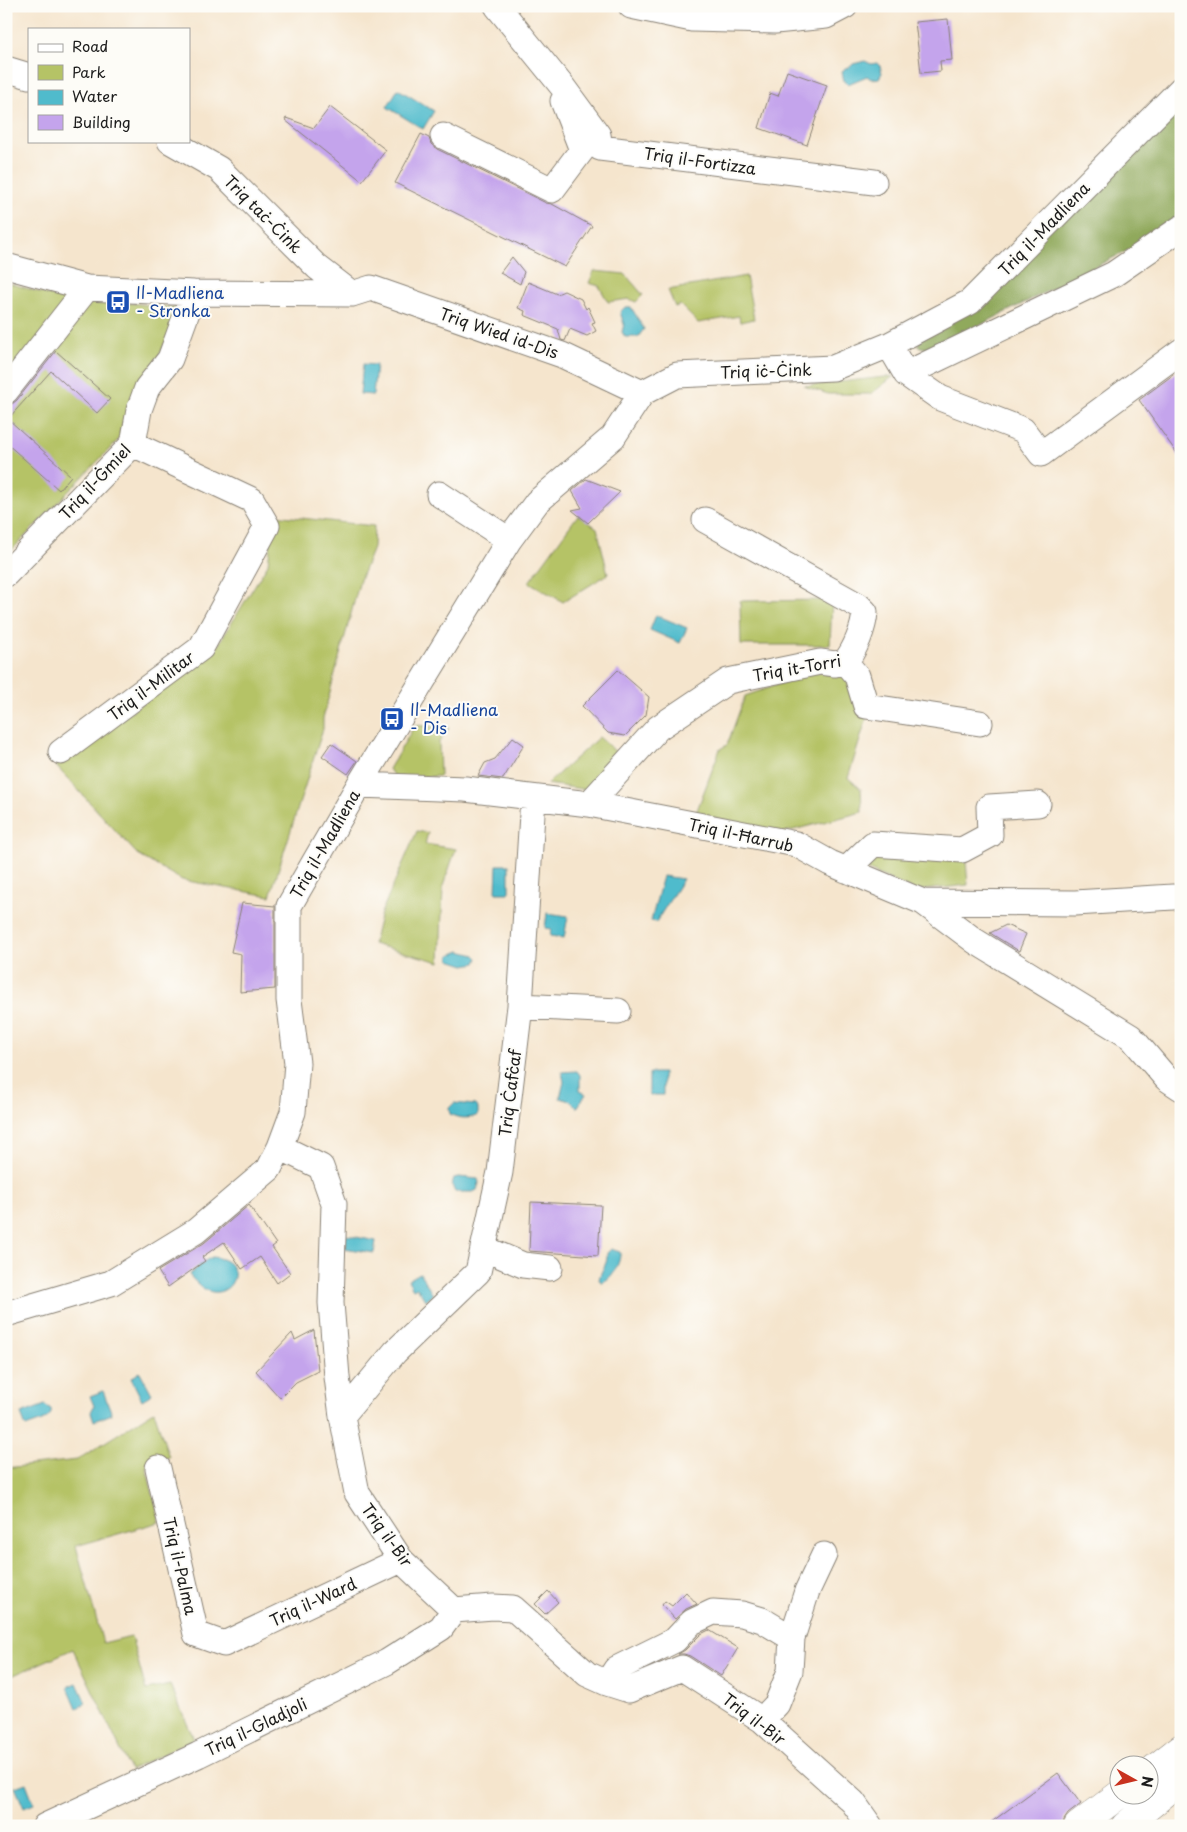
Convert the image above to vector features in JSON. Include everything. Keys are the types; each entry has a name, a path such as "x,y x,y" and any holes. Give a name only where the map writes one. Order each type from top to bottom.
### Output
{"highway":[{"path":"1160,1764 1181,1748"},
{"path":"1124,1826 1181,1780"},
{"path":"1078,1826 1110,1802"}],"street":[{"name":"Triq il-Fortizza","path":"497,6 562,86 598,135 600,148 874,182"},
{"path":"631,6 692,19 775,21 826,16 845,6"},
{"path":"6,69 28,76"},
{"name":"Triq il-Fortizza","path":"443,136 552,190 582,150 563,101 562,86"},
{"name":"Triq il-Madliena","path":"889,345 970,302 1181,89"},
{"name":"Triq taċ-Ċink","path":"172,142 219,169 317,267 352,294"},
{"path":"906,374 1114,274 1181,228"},
{"name":"Triq Wied id-Dis","path":"6,266 87,288 194,293 352,294 371,288 562,354 642,393"},
{"path":"6,391 87,288"},
{"name":"Triq il-Ġmiel","path":"6,574 133,444 138,410 147,388 170,359 194,293"},
{"path":"889,345 906,374 940,398 1022,430 1041,454 1181,351"},
{"name":"Triq iċ-Ċink","path":"642,393 677,375 833,368 889,345"},
{"name":"Triq il-Madliena","path":"6,1314 111,1283 196,1231 269,1169 280,1147 293,1112 297,1063 289,1000 290,906 359,786 509,540 537,502 613,437 642,393"},
{"name":"Triq il-Militar","path":"61,752 201,648 267,526 252,500 133,444"},
{"path":"439,494 509,540"},
{"name":"Triq it-Torri","path":"589,804 658,728 728,681 820,662 835,664 845,662 850,656 864,621 865,612 859,606 706,520"},
{"path":"845,662 857,676 866,706 980,723"},
{"name":"Triq il-Ħarrub","path":"359,786 465,789 589,804 796,844 846,870 923,902 1075,903 1173,897"},
{"name":"Triq Ċafċaf","path":"342,1416 395,1352 478,1272 500,1172 520,1006 533,798"},
{"path":"846,870 873,844 962,850 990,835 989,807 1038,804"},
{"path":"923,902 975,941 1131,1037 1166,1078 1181,1088"},
{"path":"520,1006 618,1011"},
{"name":"Triq il-Bir","path":"280,1147 321,1167 334,1204 331,1303 342,1416 357,1493 401,1560 454,1610 493,1607 513,1608 587,1674 607,1683 629,1690 682,1668 762,1720 853,1802 870,1826"},
{"path":"483,1248 523,1265 550,1268"},
{"name":"Triq Ċafċaf","path":"337,1377 395,1352"},
{"name":"Triq il-Palma","path":"158,1468 196,1634 224,1644"},
{"path":"762,1720 777,1704 790,1671 792,1638 807,1591 824,1555"},
{"name":"Triq il-Ward","path":"224,1644 401,1560"},
{"name":"Triq il-Gladjoli","path":"45,1826 198,1755 387,1662 441,1628 454,1610"},
{"path":"607,1683 616,1669 675,1640 692,1622 713,1612 742,1614 756,1618 792,1638"}],"green space":[{"path":"1181,96 1181,208 1164,232 931,350 918,346 921,334"},
{"path":"594,271 625,274 643,295 636,302 629,299 608,302 599,286 589,283"},
{"path":"746,276 754,319 740,322 739,316 698,323 680,305 675,307 668,290"},
{"path":"6,282 65,300 118,302 180,308 126,432 6,556"},
{"path":"894,376 871,394 828,394 804,386"},
{"path":"274,515 374,526 373,548 360,580 323,718 323,729 270,896 182,880 138,855 56,766 215,650 268,564"},
{"path":"578,515 597,528 608,574 563,602 529,582"},
{"path":"832,600 830,645 741,645 740,601"},
{"path":"814,672 842,674 868,714 848,778 861,789 862,812 778,834 696,813 720,749 727,745 745,696"},
{"path":"415,725 449,728 439,742 440,776 395,778 389,769"},
{"path":"599,737 617,753 599,773 589,790 547,784"},
{"path":"417,831 428,833 425,844 456,849 443,886 440,962 373,944 381,913"},
{"path":"873,853 966,861 968,885 915,891 865,868"},
{"path":"154,1411 169,1457 146,1467 160,1522 76,1546 103,1643 131,1636 146,1690 170,1685 194,1739 130,1770 73,1649 7,1678 6,1468 77,1460"}],"water":[{"path":"865,61 871,64 877,63 880,66 882,73 879,78 871,79 867,76 848,84 844,81 842,72 845,68"},
{"path":"398,89 434,111 423,129 387,107"},
{"path":"625,307 631,307 644,329 638,337 625,337 622,332 624,324 620,312"},
{"path":"363,364 376,365 373,395 360,394"},
{"path":"656,615 687,628 680,643 650,630"},
{"path":"497,865 509,865 509,893 496,893"},
{"path":"663,876 683,879 656,922 651,921"},
{"path":"547,913 568,916 564,938 550,936 551,929 545,928"},
{"path":"460,951 475,955 478,958 476,963 465,965 450,960 450,955"},
{"path":"577,1071 580,1075 580,1091 586,1094 577,1108 571,1101 560,1098 564,1082 562,1072"},
{"path":"649,1073 663,1073 663,1095 649,1095"},
{"path":"454,1103 475,1105 478,1108 478,1115 464,1118 453,1116 450,1114 449,1108"},
{"path":"459,1177 478,1179 477,1190 473,1192 455,1192 453,1180"},
{"path":"346,1235 376,1241 374,1253 344,1248"},
{"path":"611,1249 620,1252 619,1261 612,1275 602,1282 599,1280 600,1276 607,1253"},
{"path":"212,1257 224,1260 231,1266 234,1273 229,1287 222,1291 214,1292 204,1289 189,1275"},
{"path":"420,1273 433,1295 425,1300 417,1287 413,1289 408,1280"},
{"path":"140,1372 152,1394 142,1400 131,1378"},
{"path":"103,1391 112,1414 94,1421 91,1412 94,1406 90,1396"},
{"path":"45,1405 51,1409 49,1416 43,1421 26,1427 21,1414"},
{"path":"77,1683 86,1703 77,1708 68,1687"},
{"path":"26,1783 34,1804 24,1808 15,1787"}],"building":[{"path":"948,19 952,60 940,61 941,71 921,73 915,22"},
{"path":"787,71 827,85 807,145 759,128 770,93 778,96"},
{"path":"330,107 386,150 362,181 285,120 286,118 314,128"},
{"path":"421,134 429,138 431,144 437,149 546,203 552,204 592,226 565,267 395,183"},
{"path":"512,257 524,272 520,284 500,273"},
{"path":"528,282 557,294 564,291 581,299 586,309 588,307 595,322 592,323 596,331 587,336 570,329 565,341 561,340 558,329 524,315 525,311 518,308"},
{"path":"56,351 110,399 97,413 51,371 8,419 71,476 59,490 6,443 6,405 12,404 17,400"},
{"path":"1181,369 1181,459 1139,400"},
{"path":"586,479 620,492 588,523 572,510 582,508 572,491"},
{"path":"618,670 649,697 646,715 625,736 608,733 582,706"},
{"path":"513,737 524,745 503,779 478,776 485,763 495,759"},
{"path":"331,743 357,761 348,774 322,756"},
{"path":"242,903 275,906 275,989 240,992 241,954 231,952"},
{"path":"1006,925 1026,934 1019,951 990,933"},
{"path":"531,1202 601,1205 598,1256 529,1251"},
{"path":"249,1205 276,1244 272,1247 290,1273 277,1283 260,1257 242,1269 224,1242 202,1257 205,1261 168,1287 158,1271 204,1243"},
{"path":"314,1330 318,1371 296,1382 280,1398 256,1371 292,1333 295,1340"},
{"path":"548,1591 558,1602 545,1614 535,1604"},
{"path":"686,1592 697,1604 686,1609 675,1619 662,1605 665,1601 672,1606"},
{"path":"709,1630 738,1648 721,1676 690,1656 678,1654 685,1650 701,1634"},
{"path":"1058,1773 1081,1804 1068,1814 1063,1826 986,1826"}],"place":[{"name":"Il-Madliena - Stronka","path":"118,302"},
{"name":"Il-Madliena - Dis","path":"392,719"}]}
